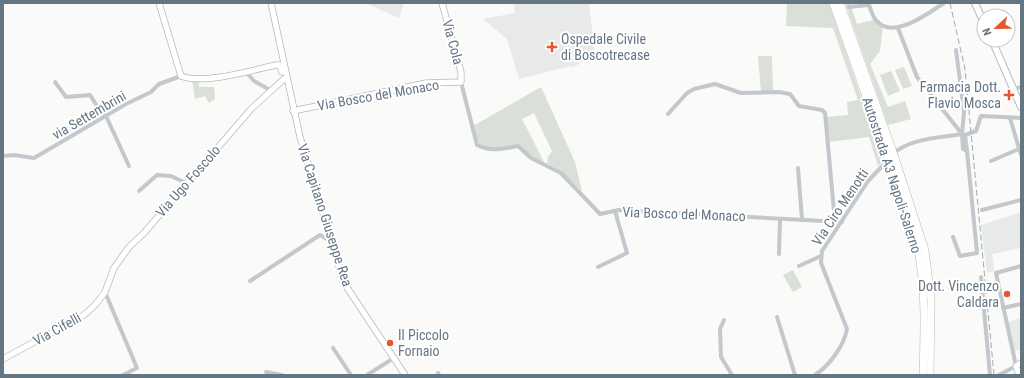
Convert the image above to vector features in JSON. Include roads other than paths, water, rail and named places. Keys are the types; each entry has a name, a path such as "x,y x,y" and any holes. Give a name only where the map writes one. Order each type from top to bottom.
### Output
{"highway":[{"name":"Autostrada A3 Napoli-Salerno","path":"833,3 887,155 892,160 918,223 927,257 931,300 930,375"},
{"name":"Autostrada A3 Napoli-Salerno","path":"840,3 892,149 892,160 912,225 921,267 924,314 923,375"}],"main road":[{"path":"995,48 1021,107"}],"street":[{"path":"159,3 181,76 201,78 246,72 280,65"},
{"path":"271,3 293,110"},
{"name":"Via Cola","path":"442,3 461,72 462,82"},
{"path":"848,7 869,5 878,22 887,27 898,28 924,17 944,3"},
{"path":"275,22 274,31 281,61 280,65 293,110"},
{"path":"898,28 917,77 962,134"},
{"path":"956,50 964,112 962,134 963,149 967,151"},
{"path":"246,72 254,81 270,90"},
{"name":"via Settembrini","path":"3,156 14,154 34,158 106,116 151,92 159,84 181,76"},
{"name":"Via Ugo Foscolo","path":"105,292 114,268 129,247 144,233 186,183 270,90 284,79"},
{"path":"55,82 66,98 90,95 102,114 106,116 128,166"},
{"name":"Via Bosco del Monaco","path":"293,110 426,83 462,82 477,145 483,148 498,150 518,146 531,158 562,173 600,214 615,211 702,214 842,222"},
{"path":"668,114 686,93 694,89 715,84 740,93 779,92 790,94 799,106 822,110 825,113 835,222"},
{"name":"Via Capitano Giuseppe Rea","path":"293,110 346,288 405,375"},
{"path":"953,237 960,256 977,253 965,135 976,131 981,116 1021,118"},
{"path":"1010,118 1021,155"},
{"name":"Via Ciro Menotti","path":"815,375 827,366 844,339 847,329 821,263 822,251 868,181 898,150 923,140 962,134"},
{"path":"991,161 1019,149"},
{"path":"798,168 802,220"},
{"path":"139,191 157,175 171,176 186,183"},
{"path":"982,210 1021,200"},
{"path":"598,267 627,253 615,211"},
{"path":"779,254 780,219"},
{"path":"250,281 322,235 327,240 332,242"},
{"path":"798,266 821,256"},
{"path":"1019,375 1019,364 1003,308 996,273 1021,266"},
{"path":"981,276 990,375"},
{"path":"105,292 137,368 123,375"},
{"name":"Via Cifelli","path":"3,359 84,314 96,304 105,292"},
{"path":"1003,308 1021,304"},
{"path":"777,317 795,375"},
{"path":"724,320 720,329 721,357 732,375"},
{"path":"333,348 351,375"},
{"path":"367,375 394,358"},
{"path":"999,375 1019,364"},
{"path":"266,372 282,375"}],"railway":[{"path":"950,3 965,69 994,375"}],"place":[{"name":"Ospedale Civile di Boscotrecase","path":"552,47"},
{"name":"Farmacia Dott. Flavio Mosca","path":"1009,95"},
{"name":"Dott. Vincenzo Caldara","path":"1007,294"},
{"name":"Il Piccolo Fornaio","path":"390,343"}]}
